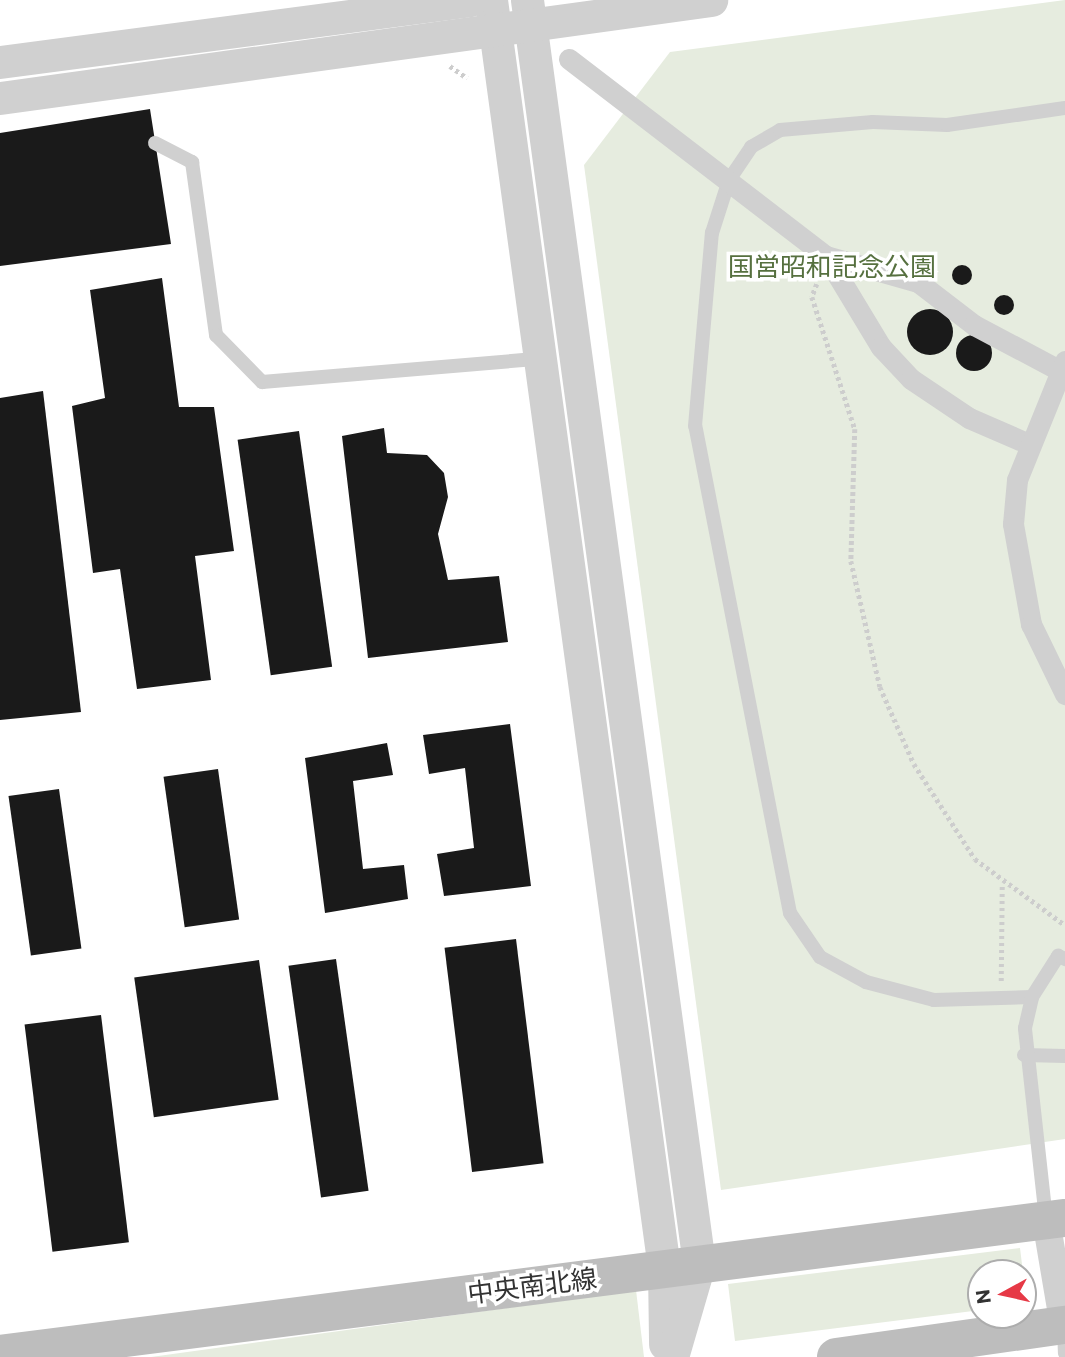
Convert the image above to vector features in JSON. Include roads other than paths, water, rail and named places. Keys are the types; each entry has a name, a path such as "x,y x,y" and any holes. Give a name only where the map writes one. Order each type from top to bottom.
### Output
{"main road":[{"name":"中央南北線","path":"0,1355 1056,1219"},
{"path":"836,1357 1065,1333"}],"street":[{"path":"0,62 470,0"},
{"path":"0,97 494,15 711,0"},
{"path":"529,13 682,1266 672,1357"},
{"path":"494,15 538,359 682,1266 665,1357"},
{"path":"569,59 826,256 881,347 912,379 969,418 1029,443"},
{"path":"826,256 918,282 974,325 1062,366 1029,443 1017,480 1013,524 1019,581 1031,624 1065,694"},
{"path":"1056,1219 1065,1333"}],"lane":[{"path":"1032,998 934,1000 866,982 820,957 790,913 695,426 712,233 729,180 751,147 780,130 873,122 947,125 1065,108"},
{"path":"155,143 192,162 216,335 262,382 538,359"},
{"path":"1056,1219 1024,1055 1032,998 1058,956 1065,959"},
{"path":"1024,1055 1065,1056"}],"park label":[{"name":"国営昭和記念公園","path":"832,266"}]}
